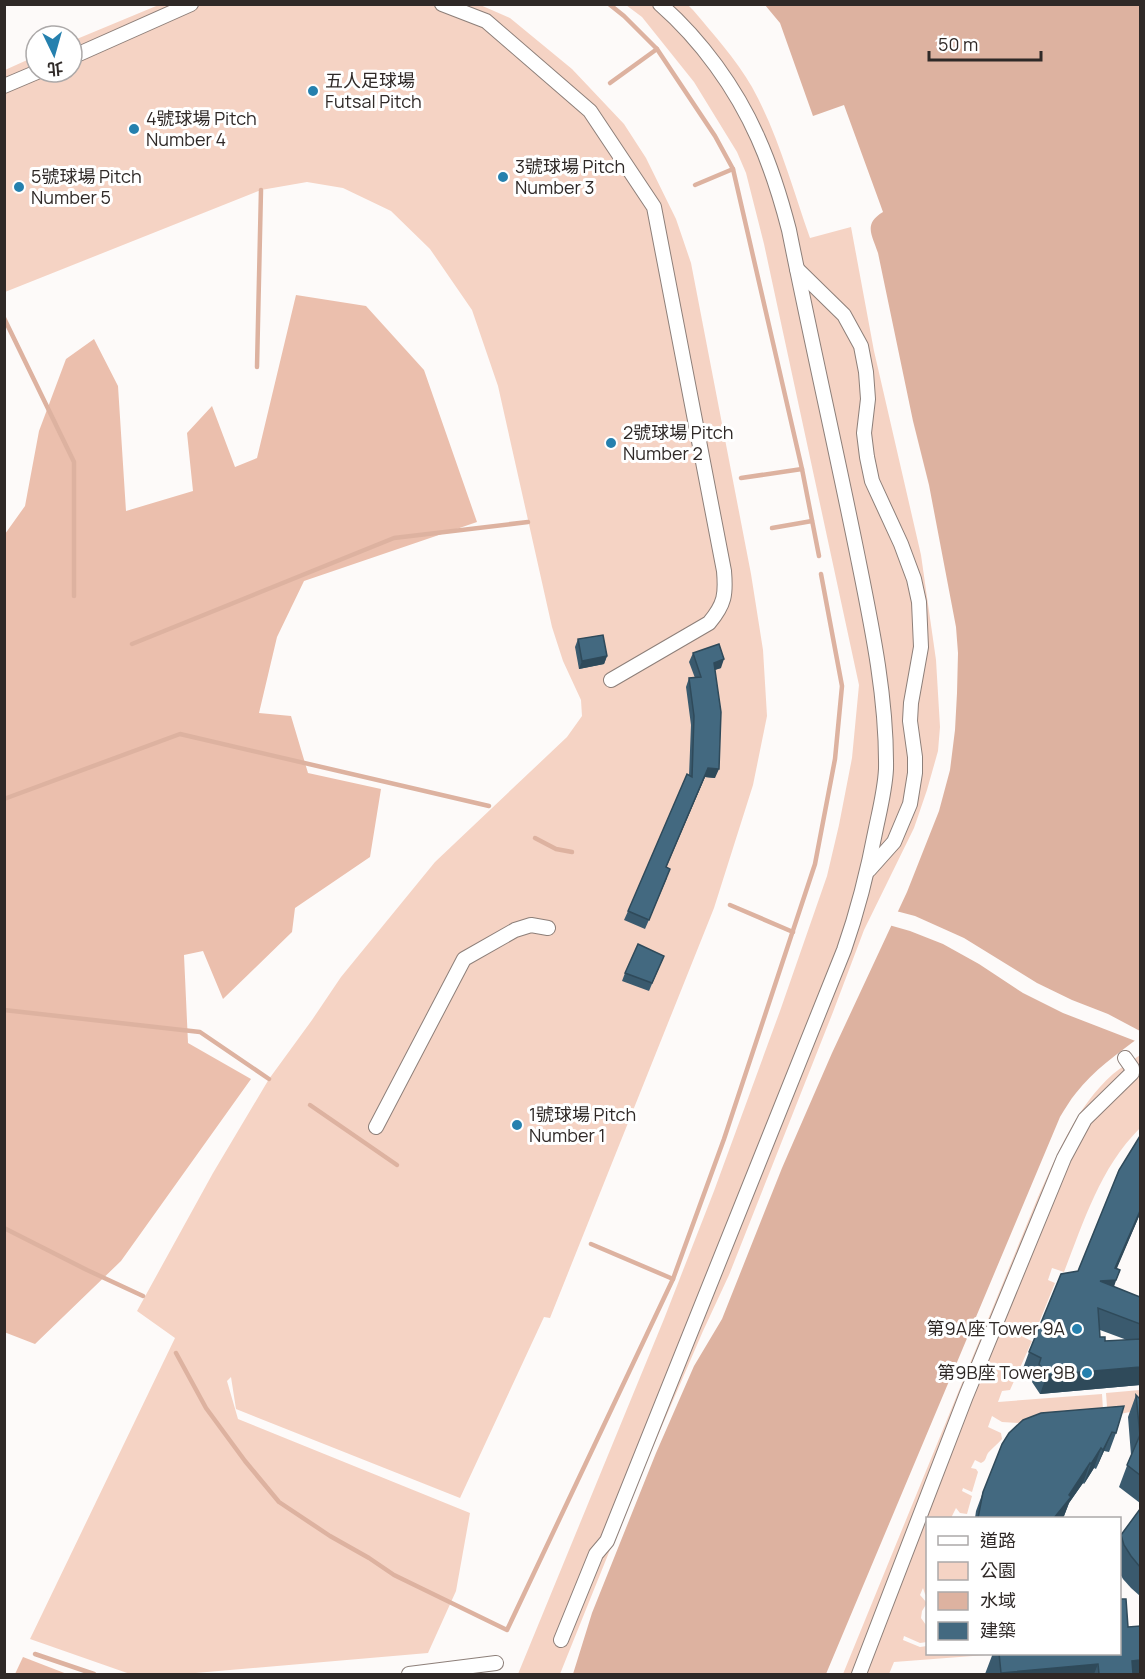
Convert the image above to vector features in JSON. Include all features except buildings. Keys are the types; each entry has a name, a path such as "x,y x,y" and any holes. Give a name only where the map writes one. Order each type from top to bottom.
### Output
{"street":[{"path":"84,52 191,4"},
{"path":"442,4 486,21 590,111 654,207 724,571 725,591 722,603 709,623 611,680"},
{"path":"561,1640 597,1554 607,1541 844,950 867,871 886,772 880,684 867,603 781,200 758,137 738,99 693,37 660,4"},
{"path":"4,86 24,78"},
{"path":"797,269 844,315 861,346 868,399 864,433 872,481 901,544 914,579 919,602 921,647 911,703 910,721 915,773 910,804 894,842 867,871"},
{"path":"376,1127 464,959 515,930 531,925 548,928"},
{"path":"859,1674 966,1396 1064,1158 1085,1119 1132,1073 1132,1068 1125,1058"},
{"path":"409,1674 496,1663"}],"green space":[{"path":"161,4 478,4 510,18 572,69 624,124 646,158 676,219 691,263 751,574 763,650 767,716 753,785 714,908 550,1318 544,1317 460,1498 236,1409 231,1377 227,1381 238,1419 470,1513 456,1591 428,1653 184,1674 130,1674 30,1639 175,1338 137,1311 213,1173 269,1079 341,977 435,862 567,737 582,716 581,700 563,661 552,627 498,386 472,310 430,249 391,211 343,188 307,182 261,190 5,292 5,70 24,61 24,84 84,84 84,36"},
{"path":"626,5 688,5 732,57 752,87 777,142 810,238 851,227 874,351 921,555 936,660 940,727 938,751 914,828 864,930 729,1275 630,1500 560,1674 518,1674 714,1191 827,876 852,758 859,685 764,244 746,173 737,152 694,82 642,17"},
{"path":"1140,1055 1140,1128 1114,1160 1094,1196 1064,1272 1052,1268 1048,1280 1055,1283 1034,1335 1027,1332 1025,1338 1032,1341 1010,1390 1002,1391 998,1402 1102,1394 1103,1410 1020,1423 1002,1422 992,1416 988,1427 1001,1433 1002,1439 988,1453 984,1461 981,1463 975,1460 971,1468 978,1472 972,1492 963,1488 962,1491 972,1496 967,1514 960,1513 956,1508 952,1517 926,1517 926,1595 923,1588 920,1595 926,1602 921,1618 926,1625 926,1642 920,1643 904,1636 903,1640 920,1647 926,1646 926,1655 986,1655 894,1662 889,1674 843,1674 1038,1197 1078,1116 1088,1101 1116,1071"},
{"path":"1140,1390 1140,1410 1115,1415 1107,1407 1106,1393"}],"shaded area":[{"path":"296,295 366,306 424,370 477,522 304,581 277,637 259,713 291,716 308,773 381,789 370,857 295,908 292,932 223,999 203,951 184,955 188,1043 251,1079 121,1261 35,1344 4,1332 5,534 25,506 39,431 66,359 94,339 118,386 126,511 193,491 187,433 212,406 235,467 257,458"},
{"path":"23,1657 67,1674 15,1674"}],"water":[{"path":"765,5 1140,5 1140,1037 1090,1077 1060,1117 826,1674 573,1674 592,1613 656,1453 694,1366 722,1319 782,1168 832,1053 907,892 939,811 950,770 955,730 958,653 956,627 929,485 871,230 873,221 883,212 844,105 813,116 780,23"}],"pier":[{"path":"896,911 915,916 964,938 1037,983 1108,1014 1140,1031 1140,1040 1138,1042 1063,1013 1023,993 943,944 889,925"}],"waterway":[{"path":"609,4 657,49 715,136 733,169 802,469 819,556"},
{"path":"610,83 657,49"},
{"path":"695,185 733,169"},
{"path":"257,367 261,190"},
{"path":"4,318 74,462 74,596"},
{"path":"741,478 802,469"},
{"path":"772,528 812,521"},
{"path":"132,644 394,538 528,522"},
{"path":"176,1353 206,1408 279,1502 394,1575 507,1630 673,1279 724,1139 815,864 835,759 842,686 821,574"},
{"path":"4,799 180,734 489,806"},
{"path":"535,838 556,849 572,852"},
{"path":"730,905 793,932"},
{"path":"4,1010 200,1032 269,1079"},
{"path":"310,1105 397,1165"},
{"path":"4,1228 143,1296"},
{"path":"591,1244 673,1279"},
{"path":"35,1654 94,1674"}],"place":[{"name":"五人足球場 Futsal Pitch","path":"313,91"},
{"name":"4號球場 Pitch Number 4","path":"134,129"},
{"name":"3號球場 Pitch Number 3","path":"503,177"},
{"name":"5號球場 Pitch Number 5","path":"19,187"},
{"name":"2號球場 Pitch Number 2","path":"611,443"},
{"name":"1號球場 Pitch Number 1","path":"517,1125"},
{"name":"第9A座 Tower 9A","path":"1077,1329"},
{"name":"第9B座 Tower 9B","path":"1087,1373"}]}
